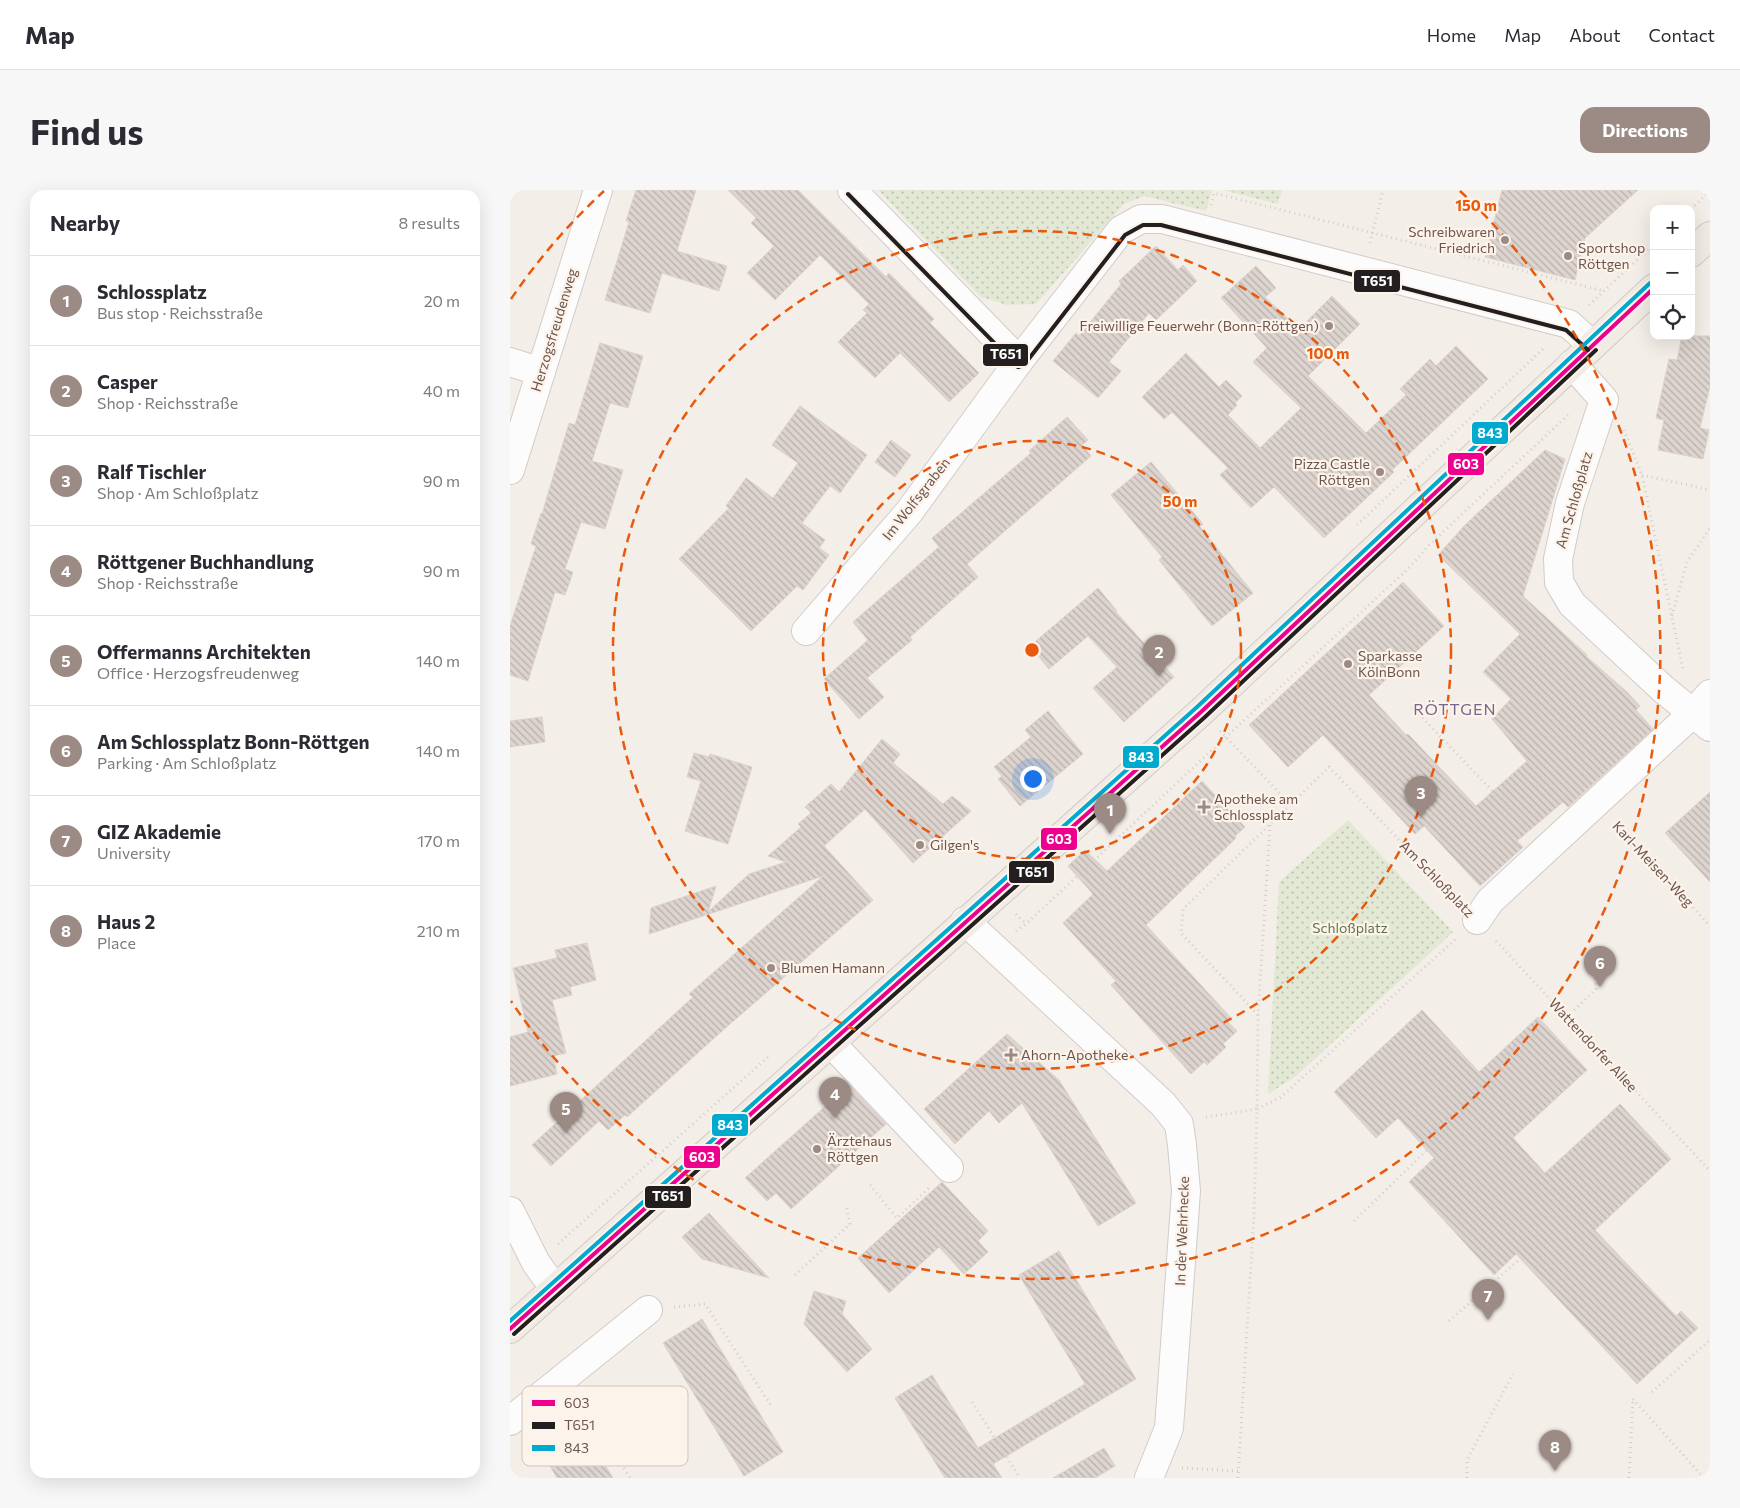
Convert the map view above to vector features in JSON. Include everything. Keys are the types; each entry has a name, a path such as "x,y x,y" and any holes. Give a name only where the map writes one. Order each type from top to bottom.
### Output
{"main road":[{"path":"1694,250 1710,236"},
{"path":"510,1329 1201,712 1650,292"}],"street":[{"name":"Herzogsfreudenweg","path":"510,470 598,190"},
{"path":"852,190 1019,361"},
{"name":"Im Wolfsgraben","path":"806,631 909,512 1019,361 1121,230 1140,219 1162,219 1205,229 1569,324"},
{"path":"1569,324 1592,344"},
{"path":"510,362 541,372"},
{"path":"1572,364 1600,395"},
{"name":"Am Schloßplatz","path":"1477,920 1490,901 1596,803 1704,711 1663,689 1572,604 1559,582 1558,559 1570,503 1600,395"},
{"path":"966,921 1163,1104 1179,1124"},
{"path":"830,1042 950,1168"},
{"name":"In der Wehrhecke","path":"1161,1473 1169,1428 1186,1191 1179,1124"},
{"path":"510,1211 536,1263 555,1289"},
{"path":"553,1386 648,1310"},
{"path":"510,1421 522,1411"}],"path":[{"path":"1363,271 1383,190"},
{"path":"1205,229 1213,191 1604,291"},
{"path":"1695,205 1710,191"},
{"path":"1354,527 1650,248"},
{"path":"1015,932 1026,924 1226,736 1408,569 1428,546 1600,395 1622,426 1642,475 1684,673"},
{"path":"1642,475 1710,490"},
{"path":"1672,617 1687,562 1710,528"},
{"path":"1412,706 1548,848"},
{"path":"1226,736 1290,804"},
{"name":"Am Schloßplatz","path":"1179,1124 1197,1119 1258,1109 1281,1097 1477,920 1329,767 1183,909 1181,932 1258,1015"},
{"name":"Karl-Meisen-Weg","path":"1596,803 1710,926"},
{"path":"1238,1478 1254,1215 1258,1109 1258,1015 1270,825"},
{"name":"Wattendorfer Allee","path":"1477,920 1710,1171"},
{"path":"1567,1018 1596,989 1594,966"},
{"path":"536,1263 770,1056"},
{"path":"1354,1221 1427,1150"},
{"path":"870,1185 897,1218 950,1168"},
{"path":"795,1275 850,1224 846,1205"},
{"path":"1448,1321 1520,1259"},
{"path":"648,1310 705,1304 772,1407"},
{"path":"1652,1392 1710,1340"},
{"path":"1467,1478 1467,1460 1513,1374"},
{"path":"566,1375 573,1386"},
{"path":"1629,1478 1633,1398 1704,1478"},
{"path":"972,1402 1020,1478"},
{"path":"623,1466 630,1478"},
{"path":"1161,1473 1238,1471"}],"green space":[{"path":"878,190 1212,190 1206,211 1144,196 1124,204 1036,304 1007,305 981,297"},
{"path":"1223,190 1282,190 1278,204"},
{"name":"Schloßplatz","path":"1348,820 1453,932 1295,1077 1268,1094 1279,882"}],"building":[{"path":"636,190 696,190 677,251 727,266 719,291 662,273 650,313 605,300 629,222 626,221"},
{"path":"728,190 798,190 886,277 889,273 934,319 930,323 979,373 949,402 900,353 875,378 838,342 867,313 863,310 869,304 820,255 775,300 747,273 774,246 751,223 756,218"},
{"path":"1502,190 1638,190 1585,238 1575,280 1485,257"},
{"path":"1156,246 1178,270 1183,265 1197,281 1156,320 1149,313 1109,362 1121,371 1098,398 1053,361 1076,333 1079,336 1121,284 1119,281"},
{"path":"1256,266 1276,288 1265,297 1299,329 1332,296 1360,324 1308,376 1366,433 1406,395 1400,389 1430,359 1436,366 1456,346 1488,379 1324,538 1274,487 1251,508 1220,475 1228,468 1172,412 1164,419 1142,397 1186,353 1219,387 1226,380 1242,396 1228,415 1260,448 1301,408 1253,362 1267,348 1221,298"},
{"path":"1695,336 1710,336 1710,386 1700,428 1709,430 1703,459 1658,450 1664,420 1656,418 1669,359 1677,360 1681,340 1695,340"},
{"path":"600,343 643,356 628,408 610,403 592,461 623,470 605,529 581,522 565,569 573,572 565,595 555,592 528,681 510,675 510,626 536,546 531,544 542,514 569,423 575,425"},
{"path":"800,406 867,455 840,493 830,486 802,523 825,540 819,548 829,555 803,590 797,586 751,631 679,559 729,508 726,506 746,478 773,498 798,463 772,445"},
{"path":"1067,417 1088,440 1082,445 1091,456 967,564 978,577 910,637 912,640 867,678 884,697 859,719 824,679 868,640 853,622 939,547 932,538 1031,453 1029,451"},
{"path":"891,440 911,455 895,477 875,462"},
{"path":"1545,450 1565,459 1523,596 1627,692 1640,706 1636,710 1653,729 1568,807 1563,802 1517,841 1523,847 1480,886 1424,826 1415,834 1323,735 1288,767 1249,725 1403,582 1444,626 1369,695 1476,806 1527,761 1492,719 1511,699 1483,672 1520,634 1438,555 1465,525"},
{"path":"1151,462 1203,524 1200,527 1253,593 1212,626 1159,560 1162,557 1111,495"},
{"path":"1098,588 1116,612 1174,677 1124,722 1093,688 1117,667 1088,636 1049,669 1030,646"},
{"path":"1048,711 1083,754 1020,806 998,779 1002,776 994,767 1031,737 1025,730"},
{"path":"542,717 545,742 510,747 510,721"},
{"path":"882,739 900,754 893,763 943,804 952,796 971,811 913,863 865,809 824,846 873,900 722,1031 627,1117 625,1115 608,1130 599,1121 551,1166 532,1145 693,997 689,994 823,876 649,934 651,908 716,886 708,912 749,874 786,862 768,856 801,827 798,824 811,813 805,807 831,784 839,792"},
{"path":"694,753 709,757 710,754 752,767 728,844 685,831 701,781 687,777"},
{"path":"1202,781 1245,827 1146,925 1231,1018 1227,1021 1237,1031 1223,1044 1226,1047 1207,1065 1204,1062 1191,1074 1111,985 1116,981 1063,923 1093,894 1068,866 1085,850 1107,871"},
{"path":"1710,792 1710,882 1665,833"},
{"path":"587,943 596,980 570,987 572,995 552,1000 566,1053 553,1056 557,1074 510,1086 510,1037 528,1032 513,968 557,958 555,950"},
{"path":"1422,1010 1479,1072 1538,1017 1587,1070 1513,1138 1545,1173 1620,1104 1671,1159 1595,1230 1676,1316 1681,1311 1698,1328 1637,1384 1516,1254 1494,1275 1409,1182 1434,1158 1398,1118 1376,1138 1334,1092"},
{"path":"1007,1034 1059,1080 1136,1203 1098,1226 1022,1103 999,1123 989,1111 955,1144 924,1109"},
{"name":"Ärztehaus Röttgen","path":"849,1085 886,1124 791,1209 776,1193 767,1201 745,1178"},
{"path":"942,1182 988,1231 978,1241 988,1252 964,1274 939,1247 889,1293 858,1258"},
{"path":"709,1213 769,1278 702,1259 682,1237"},
{"path":"1059,1251 1136,1379 993,1464 1002,1478 945,1478 895,1398 932,1375 978,1448 1085,1384 1019,1275"},
{"path":"814,1291 846,1301 842,1314 872,1349 847,1372 804,1324"},
{"path":"702,1319 783,1452 744,1476 663,1343"},
{"path":"1104,1448 1115,1466 1095,1478 1053,1478"},
{"path":"550,1466 606,1466 613,1478 557,1478"}],"transit line":[{"name":"T651","path":"848,194 1018,367 1024,365 1125,235 1143,225 1161,225 1566,330 1588,350"},
{"name":"843","path":"510,1321 1197,707 1650,283"},
{"name":"603","path":"510,1329 1201,712 1650,292"},
{"name":"T651","path":"514,1334 1205,717 1596,350"}],"place":[{"name":"Schreibwaren Friedrich","path":"1505,240"},
{"name":"Sportshop Röttgen","path":"1568,256"},
{"name":"Freiwillige Feuerwehr (Bonn-Röttgen)","path":"1329,326"},
{"name":"Pizza Castle Röttgen","path":"1380,472"},
{"name":"Sparkasse KölnBonn","path":"1348,664"},
{"name":"Casper","path":"1159,676"},
{"name":"Apotheke am Schlossplatz","path":"1204,807"},
{"name":"Ralf Tischler","path":"1421,817"},
{"name":"Schlossplatz","path":"1110,834"},
{"name":"Gilgen's","path":"920,845"},
{"name":"Blumen Hamann","path":"771,968"},
{"name":"Am Schlossplatz Bonn-Röttgen","path":"1600,987"},
{"name":"Ahorn-Apotheke","path":"1011,1055"},
{"name":"Röttgener Buchhandlung","path":"835,1118"},
{"name":"Offermanns Architekten","path":"566,1133"},
{"name":"Ärztehaus Röttgen","path":"817,1149"},
{"name":"GIZ Akademie","path":"1488,1320"},
{"name":"Haus 2","path":"1555,1471"}],"district":[{"name":"RÖTTGEN","path":"1455,709"}]}
